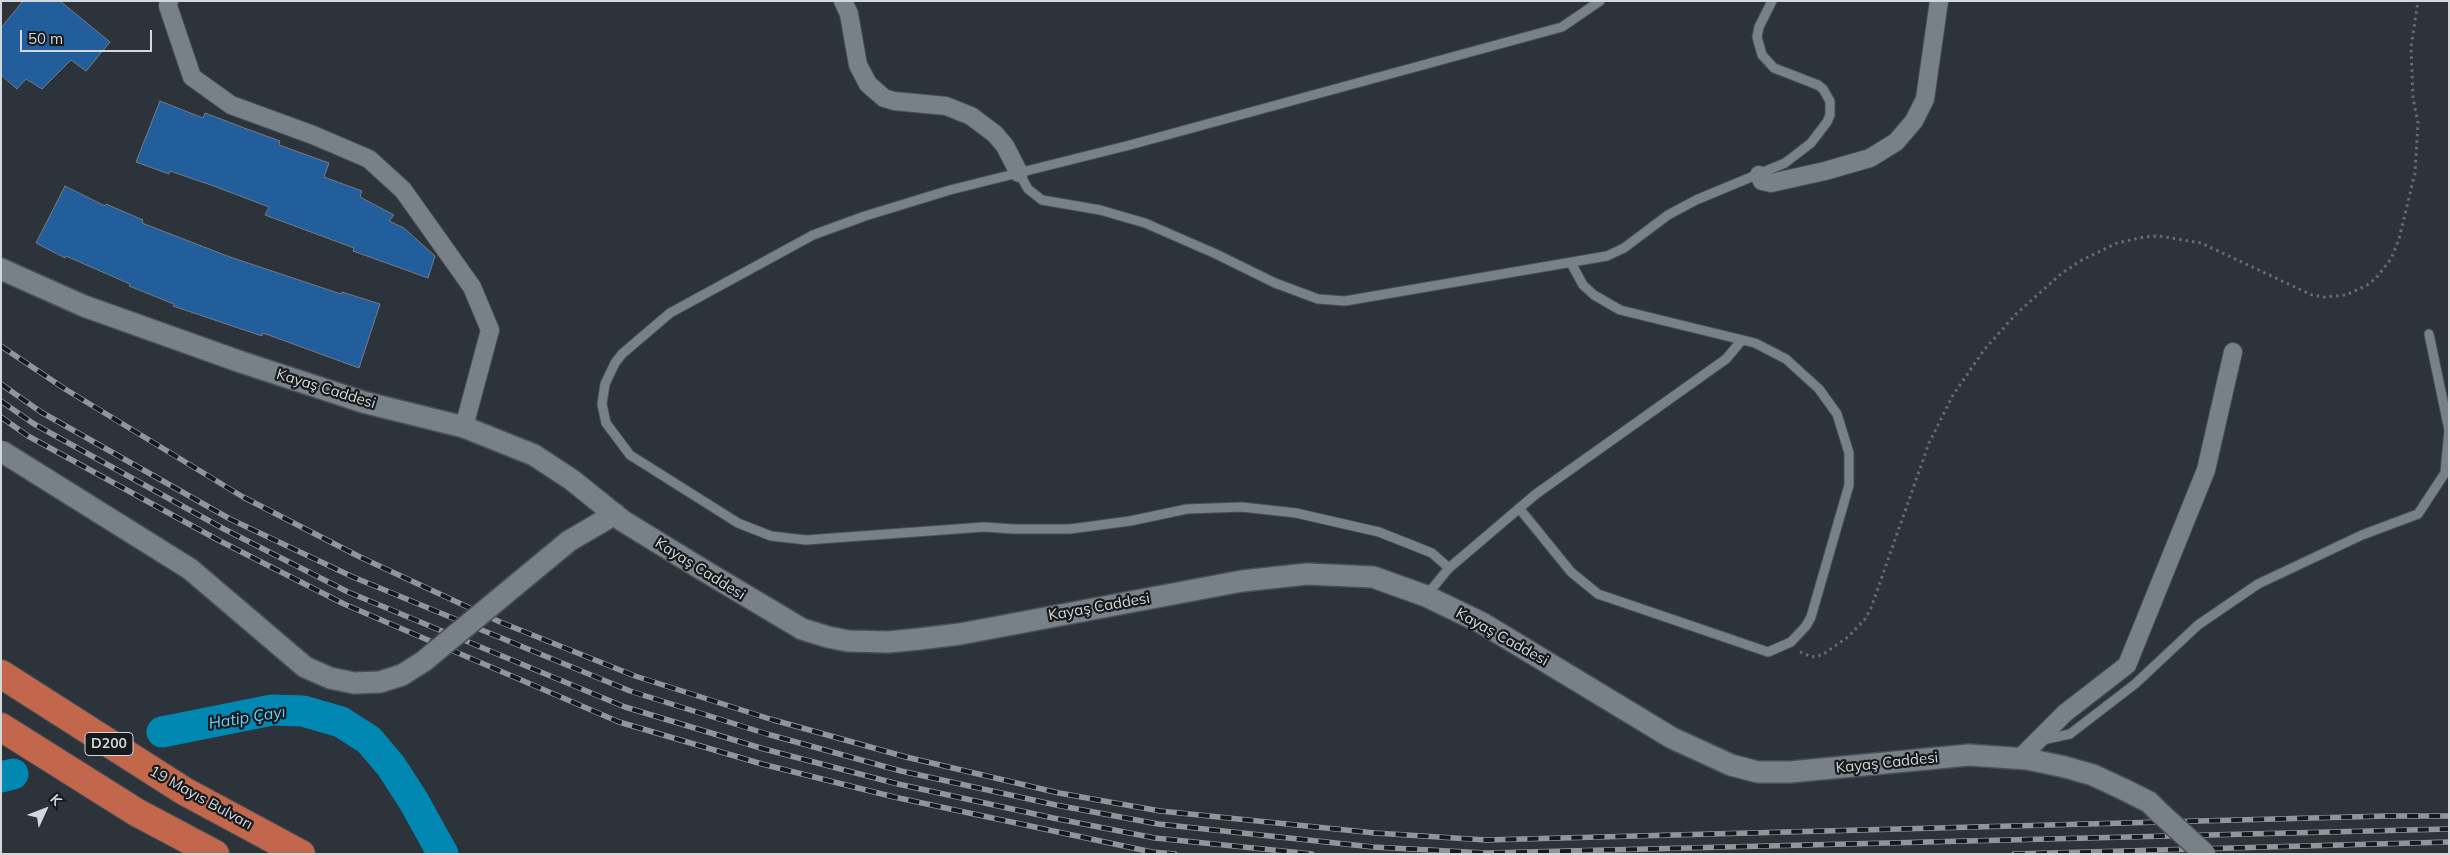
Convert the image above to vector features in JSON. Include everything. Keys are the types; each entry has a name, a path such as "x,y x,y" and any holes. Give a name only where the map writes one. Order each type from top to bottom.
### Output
{"highway":[{"path":"1,653 40,691"},
{"path":"1,674 40,691"},
{"name":"19 Mayıs Bulvarı","path":"40,691 103,741 184,791 301,854"},
{"path":"4,737 55,780 134,823 172,831"},
{"name":"D200","path":"4,737 136,812 215,854"}],"street":[{"path":"169,1 168,6 192,77 231,105 313,135 368,159 402,190 472,286 490,330 464,427"},
{"path":"843,1 849,14 858,65 868,84 884,98 894,101 946,106 971,116 995,134 1005,146 1019,173"},
{"path":"1759,174 1762,181 1771,183 1870,158 1896,142 1914,122 1925,99 1939,1"},
{"name":"Kayaş Caddesi","path":"1,269 84,306 241,362 363,402 464,427 534,455 572,480 615,514 751,600 802,629 848,640 888,642 960,634 1242,581 1307,574 1372,577 1426,596 1482,623 1672,738 1730,765 1758,772 1790,772 1969,755 2020,758 2065,766 2093,775 2149,802 2205,854"},
{"path":"2020,758 2065,713 2127,665 2206,470 2233,352"},
{"path":"1,451 190,569 305,667 330,678 354,682 380,682 402,675 424,661 569,541 615,514"}],"lane":[{"path":"1449,568 1432,553 1379,532 1296,513 1242,506 1187,509 1070,529 1032,530 984,527 806,540 788,539 754,531 738,523 630,455 606,423 602,395 615,363 670,312 813,235 918,199 1130,145 1562,27 1600,1"},
{"path":"1019,173 1028,189 1042,200 1100,210 1145,224 1208,250 1275,283 1318,300 1345,301 1571,263 1616,252 1668,215 1696,200 1785,163 1811,143 1827,122 1831,108 1828,95 1818,85 1774,68 1762,55 1757,38 1759,27 1772,1"},
{"path":"1519,508 1571,572 1598,594 1768,652 1791,642 1806,626 1811,617 1849,485 1849,452 1836,414 1807,377 1778,354 1755,343 1620,310 1594,295 1583,285 1571,263"},
{"path":"2037,741 2070,734 2135,684 2198,625 2258,584 2362,535 2418,514 2445,473 2448,430 2430,334"},
{"path":"1426,596 1449,568 1536,494 1726,359 1742,340"}],"path":[{"path":"1791,642 1806,656 1822,655 1848,637 1865,619 1872,608 1929,444 1953,395 1984,350 2015,314 2044,287 2082,260 2130,239 2173,236 2214,248 2312,295 2324,297 2346,295 2367,286 2376,278 2391,259 2399,239 2416,173 2418,123 2413,90 2411,47 2418,1"}],"building":[{"path":"23,1 60,1 110,42 86,71 71,60 42,89 26,79 17,89 1,75 1,28"},
{"path":"160,101 203,118 205,113 280,141 279,145 329,163 324,177 362,191 360,197 394,215 389,221 404,228 435,256 428,278 353,251 354,248 265,215 269,207 170,171 169,174 136,162"},
{"path":"65,186 105,206 106,204 143,220 142,223 230,257 341,294 342,292 380,304 359,368 263,333 262,336 173,306 174,304 129,286 130,284 66,256 65,258 36,243"}],"waterway":[{"name":"Hatip Çayı","path":"162,732 272,710 303,711 341,722 369,740 391,766 413,800 443,854"},
{"name":"Hatip Çayı","path":"1,777 13,774"}],"railway":[{"path":"1,346 65,389 243,497 360,557 500,622 635,676 770,719 906,757 1059,793 1160,811 1375,833 1486,840 2387,816 2449,816"},
{"path":"1,384 41,412 230,519 353,577 630,691 767,734 901,771 1056,805 1158,824 1373,847 1486,853 2449,829"},
{"path":"1,401 34,424 224,529 348,592 625,707 764,749 898,784 1053,818 1155,838 1312,854"},
{"path":"1,417 28,436 218,540 344,604 619,722 762,764 894,797 1152,852 1175,854"},
{"path":"2014,854 2449,842"}]}
